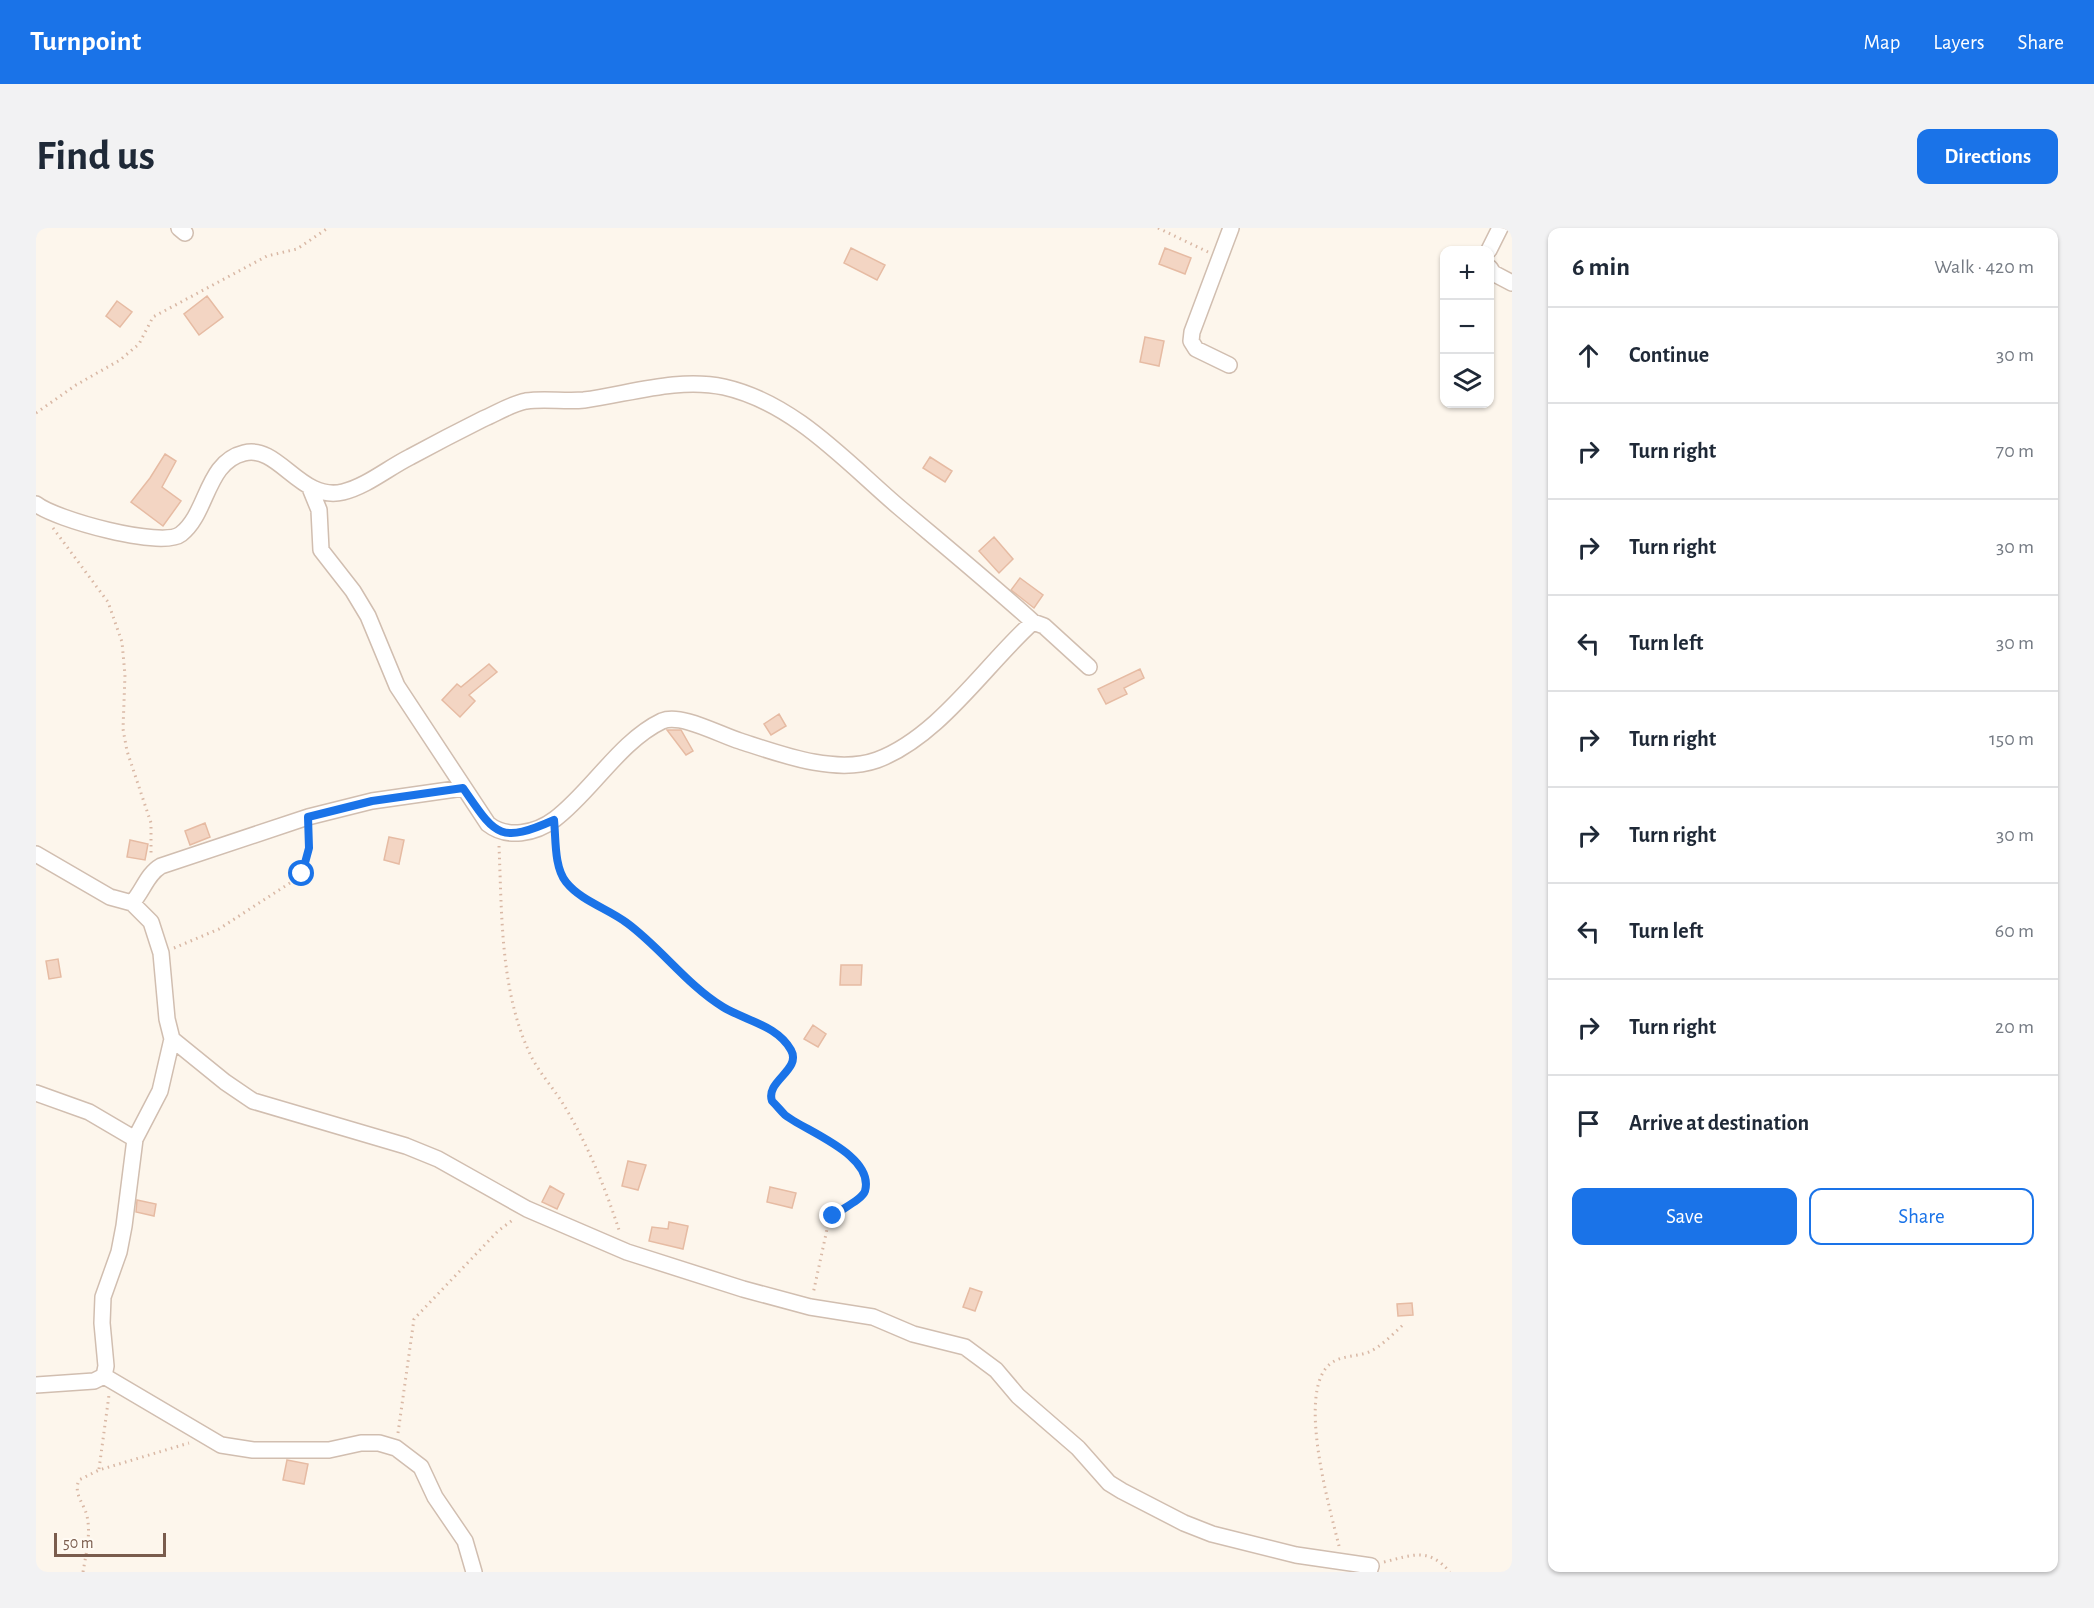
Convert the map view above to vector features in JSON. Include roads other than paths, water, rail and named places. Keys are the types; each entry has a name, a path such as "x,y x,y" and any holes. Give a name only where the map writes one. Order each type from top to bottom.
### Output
{"street":[{"path":"1229,365 1196,349 1191,341 1192,332 1218,257 1231,228"},
{"path":"1491,246 1500,228"},
{"path":"1494,274 1512,283"},
{"path":"310,489 339,493 354,489 482,420 529,401 582,400 689,385 726,387 775,407 802,424 1033,622 1044,626 1089,667"},
{"path":"39,506 101,528 141,537 171,539 181,534 192,521 218,472 245,452 266,455 310,489 319,510 321,550 353,591 368,616 397,686 488,824 498,832 514,834 554,820 619,754 663,720 678,719 739,741 821,762 845,765 879,759 919,734 945,714 1033,622"},
{"path":"132,903 152,872 308,817 372,801 463,788"},
{"path":"36,854 110,897 132,903 151,922 161,952 167,1019 172,1039 160,1090 135,1139 122,1234 103,1297 108,1378"},
{"path":"172,1039 225,1082 253,1101 406,1146 438,1159 527,1209 627,1252 810,1307 873,1317 913,1334 965,1347 996,1370 1018,1396 1078,1448 1109,1483 1184,1523 1256,1545 1370,1569"},
{"path":"36,1093 89,1112 135,1139"},
{"path":"36,1385 108,1378 164,1409 207,1439 236,1448 329,1450 361,1443 379,1443 396,1448 421,1467 435,1497 465,1541 474,1572"}]}
